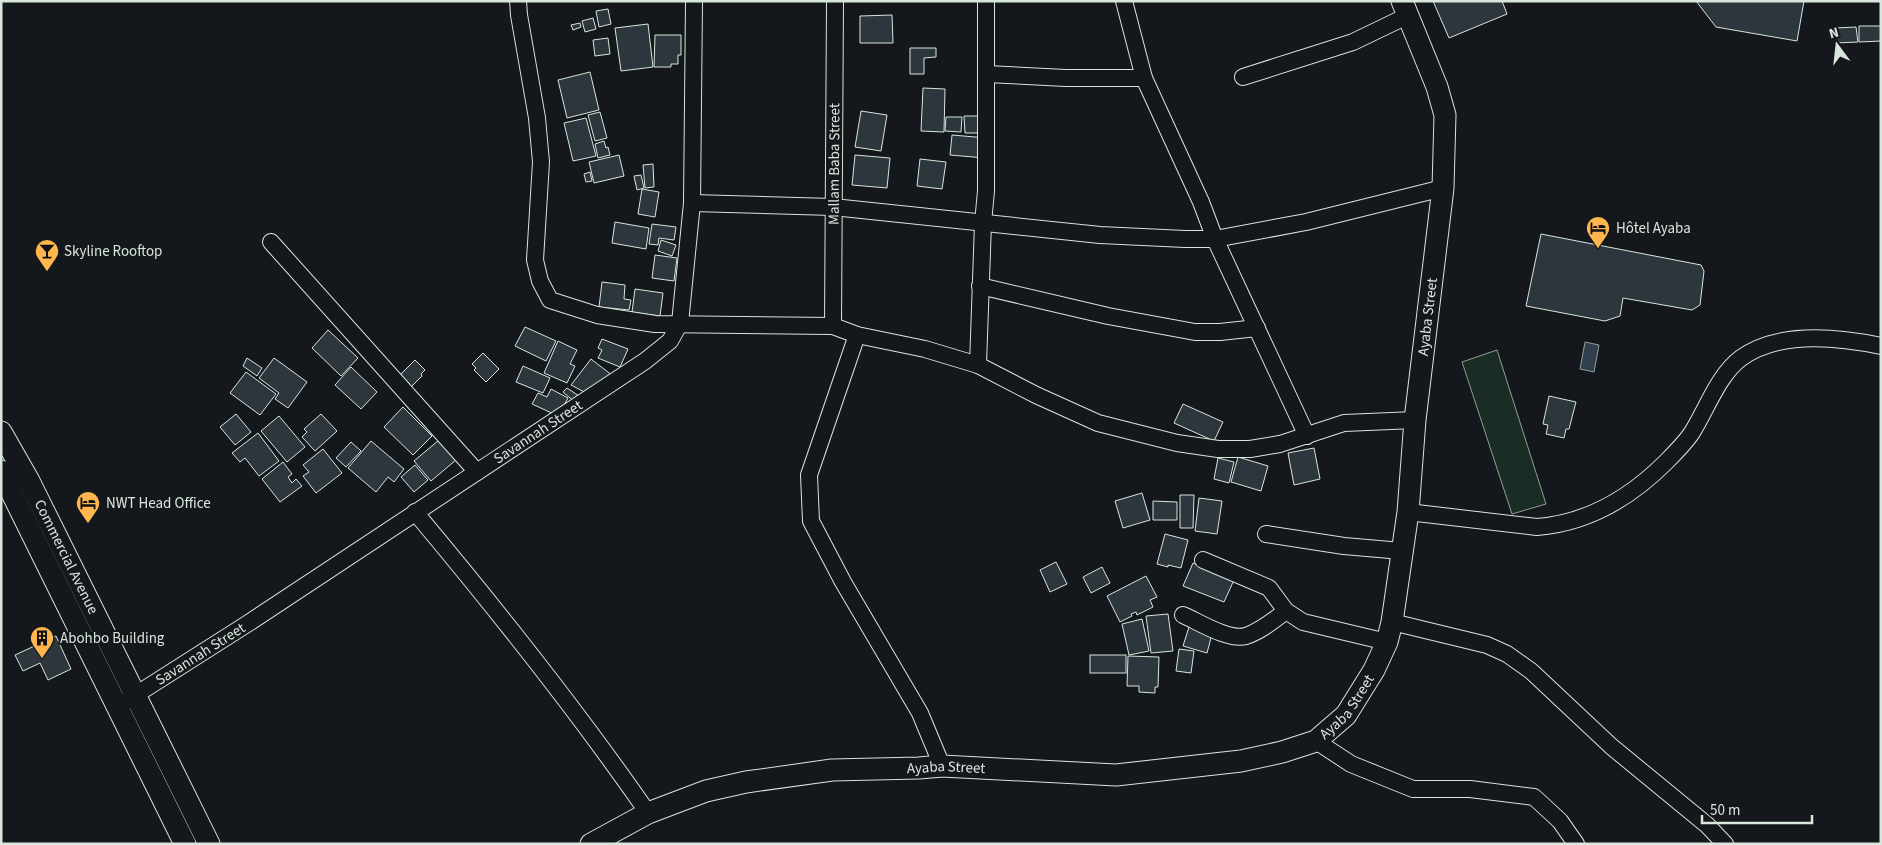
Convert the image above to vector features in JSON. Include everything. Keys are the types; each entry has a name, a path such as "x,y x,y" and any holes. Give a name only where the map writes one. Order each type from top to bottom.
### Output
{"main road":[{"name":"Ayaba Street","path":"594,843 648,814 706,791 746,782 832,770 942,766 1116,775 1241,761 1282,752 1316,740 1346,715 1374,670 1392,622 1408,512 1415,420 1443,188 1445,115 1437,87 1406,8"},
{"name":"Commercial Avenue","path":"1,432 29,481 185,844"},
{"name":"Commercial Avenue","path":"1,471 125,701 209,844"}],"street":[{"path":"518,1 538,118 541,162 535,260 540,281 550,300 596,315 655,324 832,326 857,335 925,349 978,365 1036,396 1098,423 1177,442 1218,449 1250,449 1280,444 1344,423 1415,420"},
{"name":"Savannah Street","path":"125,701 247,624 645,362 670,341 680,323 692,203 694,1"},
{"name":"Mallam Baba Street","path":"832,326 835,1"},
{"path":"978,365 982,223 986,191 986,1"},
{"path":"1124,1 1144,78 1201,202 1215,239 1307,436"},
{"path":"1243,77 1353,42 1406,8"},
{"path":"986,74 1066,78 1144,78"},
{"path":"692,203 833,207 1142,238 1215,239 1306,222 1443,188"},
{"path":"271,242 477,472"},
{"path":"980,286 1108,316 1196,332 1220,332 1257,328"},
{"path":"857,335 809,475 811,521 852,598 920,712 942,766"},
{"path":"1408,512 1537,527 1553,526 1579,520 1613,504 1650,478 1691,434 1730,368 1740,358 1769,344 1793,340 1823,339 1881,346"},
{"path":"415,512 540,665 614,764 648,814"},
{"path":"1266,534 1344,546 1402,551"},
{"path":"1203,560 1269,588 1286,611 1303,622 1386,642"},
{"path":"1183,615 1230,636 1244,637 1286,611"},
{"path":"1392,622 1487,645 1507,654 1531,671 1612,747 1707,826 1725,844"},
{"path":"1316,740 1351,764 1413,789 1470,789 1534,797 1560,821 1576,844"}],"green space":[{"path":"1497,350 1546,504 1512,514 1462,362"}],"water":[{"path":"1585,342 1599,345 1594,372 1580,369"}],"building":[{"path":"1433,1 1502,1 1507,14 1449,38"},
{"path":"1696,1 1804,1 1797,41 1716,27"},
{"path":"608,9 611,24 599,27 596,11"},
{"path":"892,15 893,43 860,43 860,16"},
{"path":"593,18 596,29 585,32 582,21"},
{"path":"580,23 581,27 573,30 571,25"},
{"path":"648,24 653,67 621,71 615,28"},
{"path":"1859,26 1881,26 1881,41 1859,42"},
{"path":"1856,27 1858,42 1836,43 1835,28"},
{"path":"655,35 681,35 681,55 678,55 678,64 671,64 671,67 654,67"},
{"path":"608,38 610,54 595,56 593,40"},
{"path":"910,48 936,48 936,57 924,58 924,74 910,74"},
{"path":"590,72 599,110 567,118 558,80"},
{"path":"923,88 945,89 944,132 921,131"},
{"path":"861,111 887,115 881,151 855,147"},
{"path":"600,112 607,138 595,141 588,115"},
{"path":"964,116 983,116 983,133 965,133"},
{"path":"946,117 962,117 961,132 945,131"},
{"path":"586,118 596,156 573,161 564,123"},
{"path":"952,135 987,138 985,158 950,155"},
{"path":"604,141 610,155 598,158 595,144"},
{"path":"619,155 624,176 594,183 589,162"},
{"path":"855,155 890,158 887,188 852,185"},
{"path":"920,159 946,162 942,189 917,186"},
{"path":"653,164 654,187 645,188 643,165"},
{"path":"590,172 592,181 586,182 584,174"},
{"path":"641,175 644,188 637,190 634,176"},
{"path":"642,189 659,192 655,217 638,214"},
{"path":"615,222 649,228 646,249 612,243"},
{"path":"652,224 676,227 674,240 659,238 658,245 649,244"},
{"path":"1541,234 1701,265 1704,271 1700,305 1692,310 1623,298 1620,316 1605,321 1526,306"},
{"path":"661,240 676,245 672,256 658,251"},
{"path":"655,255 677,258 674,281 652,278"},
{"path":"602,282 625,285 624,299 631,300 629,310 599,307"},
{"path":"635,289 663,293 660,316 632,312"},
{"path":"525,327 556,341 546,361 515,346"},
{"path":"328,330 358,358 341,376 312,348"},
{"path":"602,339 628,349 620,367 598,358 602,350 598,348"},
{"path":"558,341 577,350 570,364 575,366 567,383 544,373"},
{"path":"483,353 499,369 486,382 474,370 476,368 472,364"},
{"path":"247,358 262,368 257,376 243,366"},
{"path":"274,358 307,382 288,408 275,399 279,393 259,378"},
{"path":"591,359 613,376 588,394 571,385"},
{"path":"415,360 425,370 421,374 422,376 407,391 396,379"},
{"path":"523,366 550,378 543,393 516,382"},
{"path":"351,367 377,392 361,409 335,385"},
{"path":"246,372 276,394 260,415 230,393"},
{"path":"567,388 582,398 577,404 563,392"},
{"path":"551,389 568,398 558,416 532,404 538,393 547,397"},
{"path":"1549,396 1576,402 1569,429 1566,429 1564,438 1546,434 1548,425 1543,424"},
{"path":"1183,404 1223,422 1214,441 1174,423"},
{"path":"403,407 432,436 413,455 384,427"},
{"path":"236,414 251,432 235,445 220,427"},
{"path":"321,414 337,431 315,451 302,437 307,432 304,429"},
{"path":"279,416 305,447 287,462 261,431"},
{"path":"258,433 279,461 259,476 245,458 240,462 232,453"},
{"path":"439,440 456,460 431,481 414,461"},
{"path":"371,441 404,469 394,482 388,477 376,492 348,468"},
{"path":"351,442 361,451 346,467 336,458"},
{"path":"1314,448 1320,479 1294,485 1288,453"},
{"path":"323,449 342,473 316,493 303,476 309,472 303,465"},
{"path":"1238,457 1268,466 1261,491 1231,482"},
{"path":"1218,458 1234,462 1229,483 1214,479"},
{"path":"283,462 292,474 288,477 292,483 296,479 302,486 280,502 262,479"},
{"path":"415,465 428,480 414,492 401,477"},
{"path":"1142,493 1150,520 1123,528 1115,501"},
{"path":"1180,495 1194,495 1193,528 1180,528"},
{"path":"1199,498 1222,501 1217,534 1195,531"},
{"path":"1153,501 1177,502 1177,520 1153,520"},
{"path":"1165,534 1188,540 1181,568 1157,564"},
{"path":"1056,562 1067,584 1050,592 1040,570"},
{"path":"1193,563 1234,580 1224,602 1183,586"},
{"path":"1102,567 1110,583 1091,593 1083,577"},
{"path":"1146,576 1157,597 1150,600 1153,607 1137,615 1136,612 1131,614 1132,616 1120,622 1107,596"},
{"path":"1168,614 1173,651 1151,653 1146,616"},
{"path":"1142,619 1149,651 1129,655 1122,624"},
{"path":"1189,627 1212,634 1207,653 1183,646"},
{"name":"Abohbo Building","path":"56,636 71,669 48,680 40,663 23,671 15,655"},
{"path":"1179,649 1194,651 1191,673 1176,671"},
{"path":"1090,655 1126,655 1126,673 1090,673"},
{"path":"1128,656 1159,657 1158,687 1155,687 1155,693 1139,692 1139,686 1127,686"}],"place":[{"name":"Hôtel Ayaba","path":"1598,249"},
{"name":"Skyline Rooftop","path":"47,272"},
{"name":"NWT Head Office","path":"88,524"},
{"name":"Abohbo Building","path":"42,659"}]}
